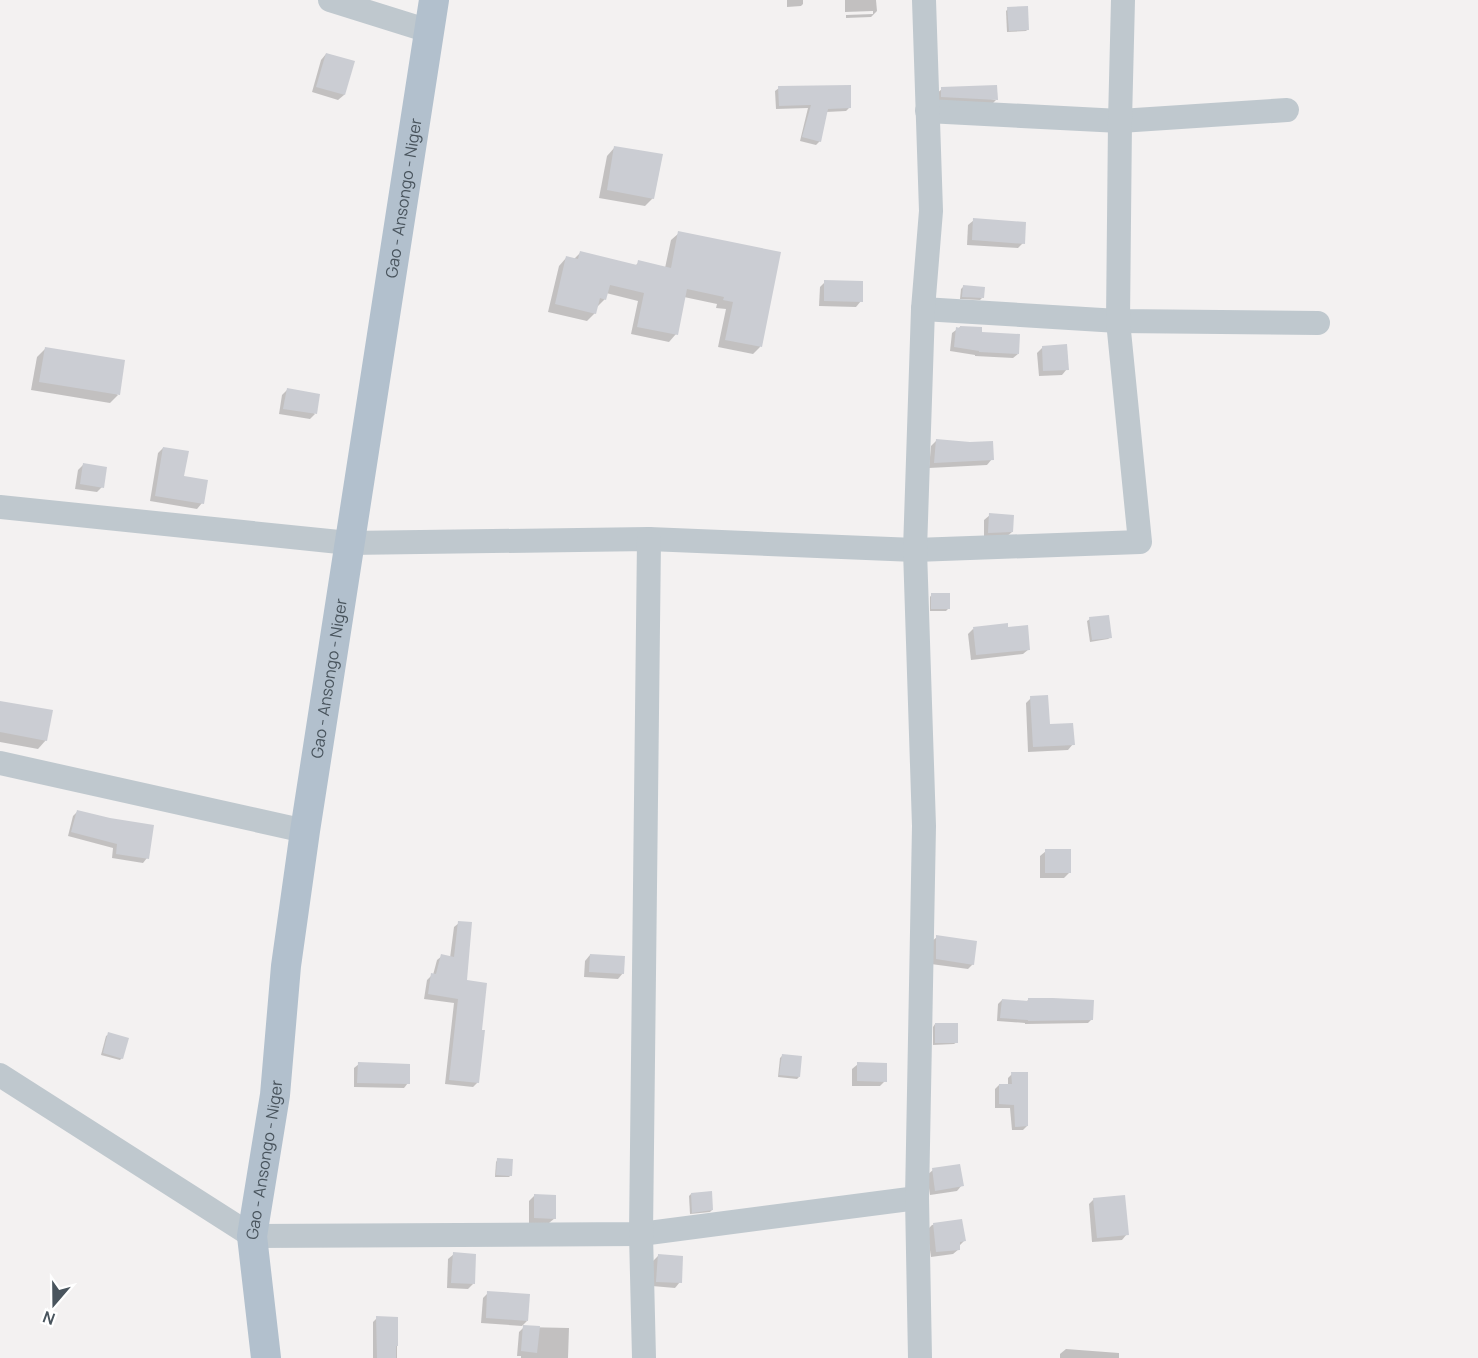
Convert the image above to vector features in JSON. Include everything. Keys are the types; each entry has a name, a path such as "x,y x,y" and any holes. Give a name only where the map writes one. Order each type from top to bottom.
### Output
{"main road":[{"name":"Gao - Ansongo - Niger","path":"266,1358 252,1236 276,1095 286,966 305,831 434,0"}],"street":[{"path":"330,0 429,31"},
{"path":"920,1358 916,1198 924,826 915,550 923,309 931,211 924,0"},
{"path":"0,507 349,543 649,539 915,550 1140,542 1118,321 1123,0"},
{"path":"927,111 1120,121 1287,110"},
{"path":"923,309 1118,321 1318,323"},
{"path":"644,1358 641,1234 649,539"},
{"path":"0,763 305,831"},
{"path":"0,1075 252,1236 641,1234 916,1198"}],"building":[{"path":"1028,6 1029,30 1009,31 1007,7"},
{"path":"326,53 355,61 345,95 316,87"},
{"path":"851,85 851,108 828,109 821,142 802,137 811,105 779,106 778,86"},
{"path":"997,85 998,100 941,97 941,87"},
{"path":"614,146 663,154 654,199 607,190"},
{"path":"973,218 1026,222 1025,244 972,240"},
{"path":"678,231 781,252 762,347 725,340 733,302 723,300 724,297 687,289 678,335 637,327 644,293 610,285 606,300 600,298 596,314 555,304 566,256 578,259 580,251 637,265 638,260 671,268"},
{"path":"824,280 863,281 863,302 824,301"},
{"path":"963,285 985,287 984,298 962,297"},
{"path":"960,326 982,327 982,332 1020,334 1019,354 979,352 954,347 956,327 960,328"},
{"path":"1067,344 1069,370 1043,371 1042,346"},
{"path":"45,347 125,360 120,395 39,382"},
{"path":"287,388 320,394 317,414 283,409"},
{"path":"936,439 970,442 993,441 994,460 934,463"},
{"path":"163,447 189,451 184,476 208,480 204,504 155,496"},
{"path":"83,463 107,467 104,488 80,484"},
{"path":"989,513 1014,515 1013,532 988,533"},
{"path":"931,593 950,593 950,609 931,609"},
{"path":"1109,615 1112,638 1092,640 1089,617"},
{"path":"1008,623 1008,627 1028,625 1030,650 976,655 973,627"},
{"path":"1048,695 1050,724 1073,723 1075,745 1033,747 1030,696"},
{"path":"0,701 53,710 47,741 0,732"},
{"path":"77,810 154,825 149,859 116,854 117,844 71,832"},
{"path":"1045,849 1071,849 1071,873 1045,873"},
{"path":"458,921 472,922 467,980 487,983 479,1083 449,1080 458,999 428,994 431,973 436,974 441,954 454,957"},
{"path":"936,935 977,941 974,965 936,959"},
{"path":"590,954 625,956 624,974 589,972"},
{"path":"1028,998 1094,1000 1093,1020 1028,1021 1000,1018 1002,999 1028,1001"},
{"path":"935,1023 958,1023 958,1043 935,1043"},
{"path":"108,1032 129,1038 123,1059 103,1053"},
{"path":"782,1054 802,1056 800,1077 779,1075"},
{"path":"358,1062 410,1064 410,1084 357,1083"},
{"path":"857,1062 887,1063 887,1082 857,1081"},
{"path":"1011,1072 1028,1072 1028,1126 1015,1127 1014,1105 999,1104 999,1084 1012,1084"},
{"path":"497,1158 513,1159 512,1176 496,1175"},
{"path":"960,1164 964,1186 935,1191 932,1168"},
{"path":"712,1191 713,1210 692,1213 691,1193"},
{"path":"534,1194 556,1195 556,1219 534,1218"},
{"path":"1125,1195 1129,1235 1097,1238 1093,1198"},
{"path":"962,1219 966,1241 960,1242 960,1250 936,1252 933,1223"},
{"path":"453,1252 476,1254 475,1284 451,1283"},
{"path":"658,1254 683,1256 682,1283 656,1282"},
{"path":"487,1291 530,1294 528,1321 486,1318"},
{"path":"376,1316 398,1317 396,1358 377,1358"},
{"path":"523,1325 540,1326 537,1353 521,1351"}]}
